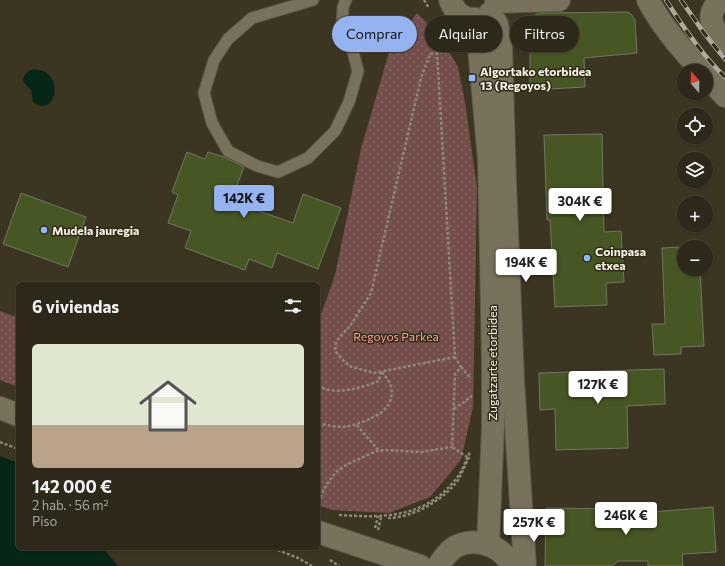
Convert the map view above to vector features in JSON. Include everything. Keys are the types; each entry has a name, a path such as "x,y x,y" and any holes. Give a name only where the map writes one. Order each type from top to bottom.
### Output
{"street":[{"name":"Zugatzarte etorbidea","path":"450,0 453,8 460,16"},
{"path":"485,16 494,5 559,0"},
{"path":"648,0 666,30 695,64"},
{"path":"721,0 714,6 711,17 712,23 725,42"},
{"name":"Zugatzarte etorbidea","path":"494,5 501,46 513,372 526,566"},
{"name":"Zugatzarte etorbidea","path":"479,52 489,160 493,397 488,545"},
{"path":"713,83 725,96"},
{"path":"0,408 16,414"},
{"name":"Zugatzarte etorbidea","path":"516,566 518,537 522,516"},
{"path":"320,533 420,566"},
{"path":"438,566 445,555 455,547 467,543 479,542 492,546 502,553 511,566"}],"lane":[{"path":"312,0 252,18 228,39 214,60 204,93 212,123 228,151 257,166 278,172 308,158 335,131 349,102 358,71 351,44 342,27 343,7 346,0"}],"path":[{"path":"455,357 374,373 350,366 336,352 335,345 350,326 371,293 421,78 430,54 437,52 455,357 476,384"},
{"path":"452,447 455,374 461,366"},
{"path":"320,387 324,390 355,389 379,381 381,371"},
{"path":"320,422 339,426 350,426 370,420 388,407 392,393 391,386 381,371"},
{"path":"454,409 475,394"},
{"path":"356,424 379,451"},
{"path":"0,442 16,448"},
{"path":"320,498 327,484 336,472 346,465 379,451 421,452 452,447 467,457 456,479 429,504 412,511 391,516 362,517 335,515"},
{"path":"381,518 392,518 413,513 430,506 457,481 470,457"},
{"path":"278,550 298,558 312,566"}],"green space":[{"name":"Regoyos Parkea","path":"417,13 425,21 425,52 449,52 458,67 465,102 477,188 473,407 461,460 430,497 389,513 331,510 320,506 320,317 335,275 361,149 389,52 417,52 417,16 415,16"},
{"path":"0,311 16,317 16,386 0,380"}],"shaded area":[{"path":"35,69 49,75 53,80 53,98 46,106 40,106 33,102 31,90 23,81 24,76 27,73"},
{"path":"0,456 16,462 16,550 105,550 118,566 0,566"}],"building":[{"path":"627,12 631,14 635,20 637,53 584,58 585,87 530,90 530,52 579,52 579,16 533,16 540,13"},
{"path":"602,134 604,232 621,231 624,282 606,283 607,305 555,307 550,220 547,220 544,135"},
{"path":"187,152 205,159 208,152 227,158 244,167 231,201 293,223 303,194 341,208 318,269 277,253 272,268 249,259 245,270 185,248 191,231 168,223 178,195 172,192"},
{"name":"Mudela jauregia","path":"21,193 86,217 68,267 3,244"},
{"path":"677,247 677,276 700,276 704,346 681,347 681,354 654,355 652,324 665,324 662,248"},
{"path":"664,369 665,404 627,406 628,448 556,450 555,409 540,410 539,373"},
{"path":"713,507 716,552 682,554 683,566 648,566 648,561 618,561 612,566 545,566 546,508 627,509 627,514"}],"railway":[{"path":"666,0 693,40 725,77"},
{"path":"681,0 704,33 725,59"}],"place":[{"name":"Algortako etorbidea 13 (Regoyos)","path":"472,78"},
{"name":"Mudela jauregia","path":"44,230"},
{"name":"Coinpasa etxea","path":"587,258"}]}
